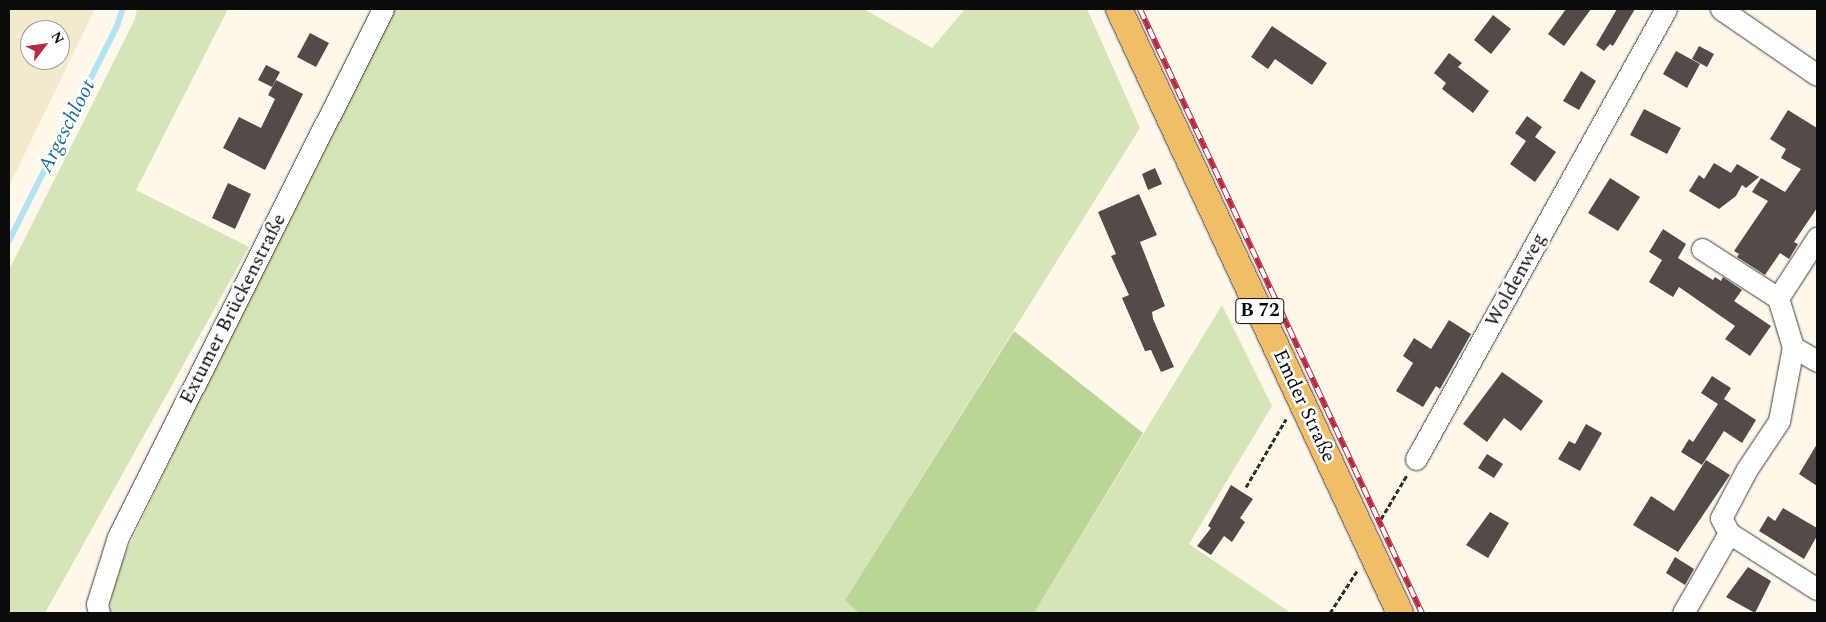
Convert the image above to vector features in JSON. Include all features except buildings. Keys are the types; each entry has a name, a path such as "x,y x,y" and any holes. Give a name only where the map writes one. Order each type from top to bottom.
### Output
{"main road":[{"name":"Emder Straße","path":"1119,9 1400,613"}],"street":[{"name":"Extumer Brückenstraße","path":"99,613 97,604 118,537 383,9"},
{"name":"Woldenweg","path":"1416,459 1666,9"},
{"path":"1721,9 1817,76"},
{"path":"1778,298 1817,238"},
{"path":"1702,249 1778,298 1793,347 1779,421 1747,469 1721,518 1729,533 1817,589"},
{"path":"1793,347 1817,361"},
{"path":"1683,613 1729,533"}],"path":[{"path":"1246,487 1283,421 1292,414"},
{"path":"1361,529 1379,521 1416,459"},
{"path":"1330,613 1362,563 1375,558"}],"shaded area":[{"path":"9,9 95,9 70,60 70,20 20,20 20,70 65,70 9,186"}],"green space":[{"path":"137,9 228,9 136,190 249,247 45,613 9,613 9,270 135,19"},
{"path":"392,9 864,9 932,48 965,9 1087,9 1140,128 845,600 859,613 110,613 114,578 233,327"},
{"path":"1222,305 1272,406 1189,544 1291,613 1034,613"},
{"path":"1014,331 1143,433 1034,613 859,613 845,600"}],"waterway":[{"name":"Argeschloot","path":"9,241 117,26 123,9"}],"railway":[{"path":"1140,9 1422,613"}]}
